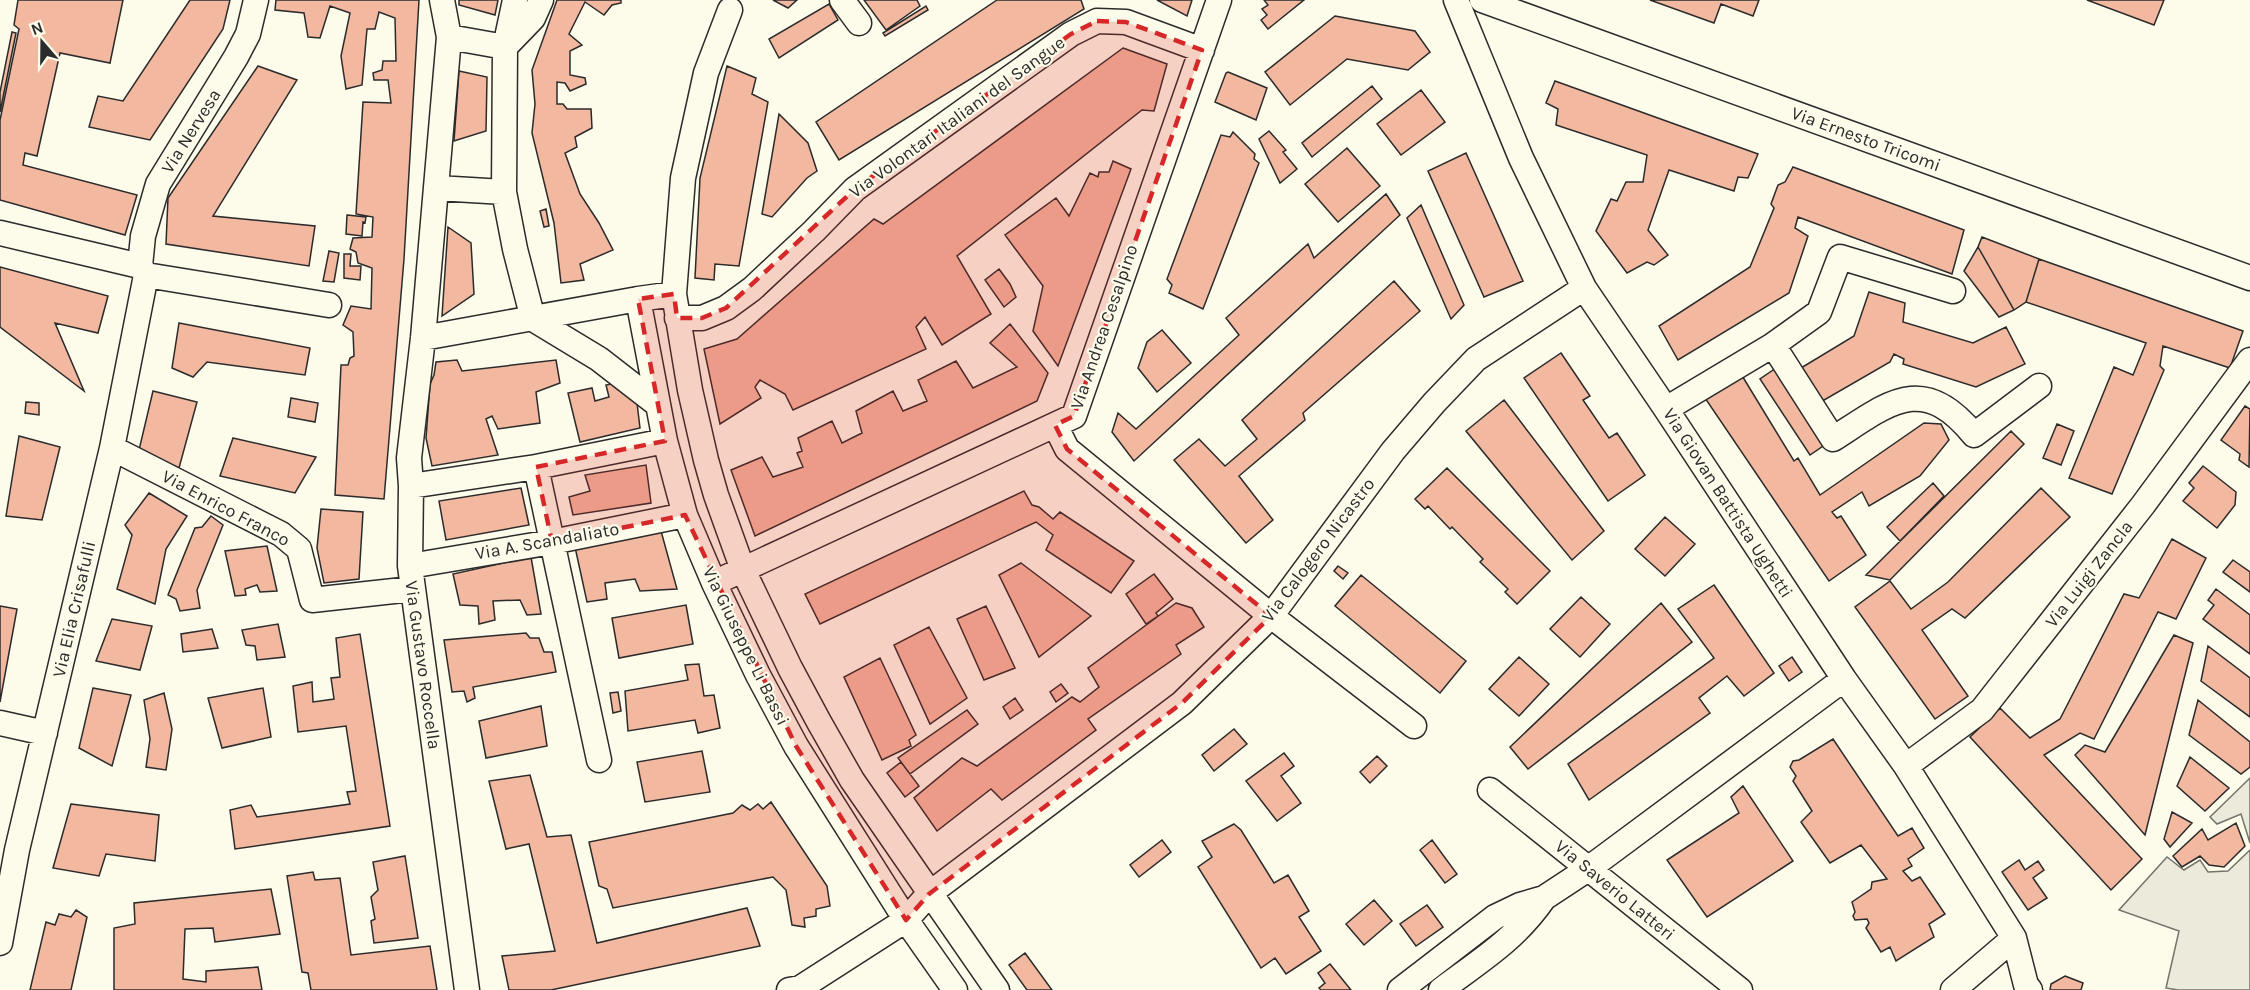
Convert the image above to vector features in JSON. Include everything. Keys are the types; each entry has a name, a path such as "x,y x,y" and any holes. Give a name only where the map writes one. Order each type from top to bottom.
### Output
{"street":[{"name":"Via Nervesa","path":"143,271 143,236 158,184 236,57 248,34 256,0"},
{"name":"Via Gustavo Roccella","path":"442,0 449,37 423,338 409,458 411,577 467,990"},
{"path":"515,0 506,47 504,192 515,249 533,319 599,359 657,404"},
{"path":"506,47 533,18 541,0"},
{"path":"842,0 859,23"},
{"name":"Via Andrea Cesalpino","path":"714,583 1074,416 1220,0"},
{"name":"Via Giovan Battista Ughetti","path":"1456,0 1521,159 1584,288 1844,679 1906,766 2014,938 2030,990"},
{"name":"Via Ernesto Tricomi","path":"1482,0 2250,278"},
{"name":"Via Giuseppe Li Bassi","path":"730,10 706,73 683,178 674,294 690,390 706,460 743,570 790,668 852,780 997,990"},
{"name":"Via Volontari Italiani del Sangue","path":"677,318 702,318 726,308 752,289 855,189 1071,34 1098,21 1126,22 1202,50"},
{"path":"449,37 506,47"},
{"path":"437,188 504,192"},
{"path":"0,233 143,271 329,305"},
{"path":"1666,409 1773,345 1819,312 1840,257 1953,291"},
{"name":"Via Elia Crisafulli","path":"0,942 17,850 112,448 143,271"},
{"name":"Via Calogero Nicastro","path":"796,989 906,920 929,894 1182,703 1271,616 1393,451 1476,359 1584,288"},
{"path":"423,338 674,294"},
{"name":"Via Giuseppe Li Bassi","path":"638,299 664,441 685,515 714,583 758,675 796,746 906,920 955,990"},
{"path":"1773,345 1833,439 1891,402 1923,397 1960,417 1974,435 2039,386"},
{"name":"Via Luigi Zancla","path":"1906,766 1982,710 2143,505 2250,360"},
{"path":"1055,425 1067,449 1271,616 1414,726"},
{"path":"411,486 537,466 664,441"},
{"name":"Via Enrico Franco","path":"112,448 281,534 299,549 312,600 411,577"},
{"path":"537,466 599,760"},
{"name":"Via A. Scandaliato","path":"411,577 552,542 685,515"},
{"path":"1400,990 1495,917 1520,905 1544,898 1588,869 1844,679"},
{"path":"0,723 45,732"},
{"name":"Via Saverio Latteri","path":"1490,790 1740,990"},
{"path":"1441,990 1510,939 1530,919 1544,898"},
{"path":"1953,990 2014,938"}],"highlighted area":[{"path":"1097,21 1126,22 1202,50 1074,416 1055,425 1067,449 1271,616 1182,703 929,894 906,920 796,746 685,515 552,542 536,467 665,441 638,299 674,294 677,318 702,318 726,308 855,189 1071,34"}],"shaded area":[{"path":"2250,778 2250,843 2241,814 2217,824 2210,817"},
{"path":"2250,850 2250,990 2166,988 2179,931 2119,910 2167,857 2184,870 2200,860 2208,872 2228,871"}],"building":[{"path":"18,0 123,0 110,63 60,53 37,156 25,153 23,165 137,195 125,235 0,200 0,120 19,29 14,25"},
{"path":"190,0 230,0 223,29 150,140 89,127 98,96 123,101"},
{"path":"276,0 419,0 404,259 384,499 335,495 341,365 348,365 350,358 354,356 353,332 343,325 351,306 371,309 372,268 358,263 356,252 350,249 353,238 372,237 373,217 356,214 363,102 391,103 388,80 374,80 373,73 382,70 383,61 396,61 395,18 379,12 375,29 367,29 362,85 346,89 341,56 350,13 330,6 320,38 308,37 304,13 275,10"},
{"path":"459,0 498,0 495,15 459,5"},
{"path":"557,0 621,0 621,3 612,5 604,15 585,2 569,34 582,45 570,51 570,75 585,78 586,84 570,91 565,83 557,82 557,104 563,104 567,109 591,109 592,128 575,137 577,147 565,153 580,194 613,250 580,264 584,280 561,283 554,223 532,133 535,104 532,70"},
{"path":"773,0 797,0 788,8"},
{"path":"864,0 917,0 920,6 886,30"},
{"path":"997,0 1081,0 1084,9 839,160 816,122"},
{"path":"1157,0 1192,0 1187,16"},
{"path":"1264,0 1304,0 1268,29 1261,20 1267,15 1262,9 1268,5"},
{"path":"1650,0 1759,0 1753,16 1721,4 1714,23"},
{"path":"2087,0 2164,0 2154,25"},
{"path":"2087,0 2164,0 2154,25"},
{"path":"829,4 838,20 779,58 769,39"},
{"path":"926,6 928,10 885,36 883,33"},
{"path":"1335,16 1415,31 1430,52 1408,70 1347,59 1290,105 1265,72"},
{"path":"12,32 16,33 0,112 0,92"},
{"path":"1123,48 1167,64 1154,111 1142,110 957,256 991,314 942,345 925,317 916,327 926,349 793,410 785,394 760,380 755,387 761,398 720,424 704,349 737,339 874,219 883,224"},
{"path":"258,66 297,80 213,216 315,226 309,266 166,244 168,198"},
{"path":"727,66 756,78 752,94 768,102 739,266 715,264 714,280 695,278 700,178"},
{"path":"459,71 487,77 486,131 454,141"},
{"path":"1228,72 1267,88 1256,120 1215,102"},
{"path":"1555,81 1758,154 1748,178 1738,177 1734,191 1669,170 1648,230 1668,255 1654,265 1647,262 1627,273 1596,231 1611,199 1617,201 1626,182 1643,182 1647,155 1556,125 1558,109 1546,103"},
{"path":"1372,86 1382,99 1312,157 1302,143"},
{"path":"1421,90 1445,122 1401,155 1377,124"},
{"path":"779,114 808,143 817,171 807,178 772,217 762,214"},
{"path":"1269,131 1286,150 1283,152 1297,169 1280,183 1259,139"},
{"path":"1233,132 1255,154 1254,159 1259,163 1203,309 1169,293 1172,285 1167,279 1221,135 1230,137"},
{"path":"1347,148 1380,186 1338,222 1305,184"},
{"path":"1466,153 1523,281 1484,297 1428,171"},
{"path":"1113,161 1131,169 1058,366 1033,331 1043,286 1005,235 1056,198 1069,216 1090,173 1098,177 1099,172 1109,172"},
{"path":"1793,167 1964,230 1952,274 1798,217 1795,228 1808,236 1789,293 1678,360 1659,326 1750,267 1774,208 1771,204 1778,185 1785,182"},
{"path":"1386,194 1400,215 1134,461 1112,432 1118,413 1136,429 1239,335 1226,318 1308,244 1314,258"},
{"path":"1421,205 1464,305 1451,319 1407,218"},
{"path":"546,209 549,226 544,227 540,211"},
{"path":"347,215 366,217 365,223 363,222 362,236 346,234"},
{"path":"448,227 471,243 474,294 442,316"},
{"path":"1982,237 2039,259 2026,302 2014,310 1978,247"},
{"path":"1978,247 2014,310 1999,317 1964,271"},
{"path":"329,251 339,253 334,282 323,281"},
{"path":"344,254 351,254 350,266 361,266 360,280 344,278"},
{"path":"2039,259 2243,331 2230,368 2163,346 2160,366 2164,370 2112,494 2069,478 2114,367 2133,375 2146,343 2026,302"},
{"path":"0,267 108,296 98,333 55,323 84,391 0,327"},
{"path":"999,269 1016,297 1004,307 985,280"},
{"path":"1394,281 1420,311 1303,413 1305,420 1239,476 1273,520 1246,543 1174,460 1199,439 1225,466 1257,439 1242,420"},
{"path":"1869,292 1905,303 1903,322 1973,343 2006,327 2025,364 1976,387 1903,364 1904,359 1894,354 1890,362 1819,403 1796,371 1854,336"},
{"path":"179,323 310,348 305,375 207,362 193,377 172,368"},
{"path":"1010,324 1048,373 1037,401 755,536 731,470 762,457 773,477 803,467 797,453 802,451 798,438 832,421 842,443 862,433 856,411 893,391 903,411 927,401 918,380 956,361 973,388 1017,367 990,343"},
{"path":"1162,330 1191,363 1157,392 1138,368 1147,342"},
{"path":"1561,353 1590,396 1583,400 1609,438 1617,433 1645,475 1608,501 1524,378"},
{"path":"457,360 462,371 556,360 560,383 536,392 540,423 498,429 492,416 486,419 498,455 432,466 426,438 430,384 436,362"},
{"path":"1776,368 1826,444 1810,455 1760,379"},
{"path":"1741,374 1794,461 1798,458 1820,495 1924,423 1941,424 1949,440 1920,476 1869,506 1862,492 1832,512 1837,518 1841,516 1866,555 1829,581 1705,398"},
{"path":"616,383 637,403 640,428 580,442 568,393 592,388 595,401 609,397 606,385"},
{"path":"153,391 197,402 179,468 139,450"},
{"path":"291,398 318,403 315,422 288,417"},
{"path":"1504,400 1604,531 1572,560 1466,431"},
{"path":"26,402 39,403 39,415 25,413"},
{"path":"2245,406 2250,409 2249,467 2239,460 2240,454 2221,440"},
{"path":"2057,424 2074,431 2061,465 2043,458"},
{"path":"2011,431 2024,444 1890,580 1866,575"},
{"path":"19,436 60,447 42,520 6,516"},
{"path":"233,438 316,457 295,493 220,476"},
{"path":"646,465 651,503 573,515 569,497 590,491 585,475"},
{"path":"2203,466 2236,492 2235,505 2217,528 2183,501 2194,488 2189,483"},
{"path":"1447,468 1550,571 1517,604 1505,592 1508,589 1480,562 1483,559 1452,527 1450,529 1428,506 1425,509 1415,499"},
{"path":"1933,483 1944,496 1900,541 1887,527"},
{"path":"521,488 529,525 446,540 439,501"},
{"path":"2041,488 2070,517 1965,618 1952,609 1922,630 1968,696 1935,719 1855,607 1890,581 1911,609 1948,582"},
{"path":"1024,491 1032,505 1039,507 1053,519 1060,512 1134,561 1111,593 1046,550 1053,535 1036,522 820,624 805,594"},
{"path":"149,493 187,516 166,549 155,604 117,589 132,535 125,525"},
{"path":"321,509 363,512 359,579 324,583 317,548"},
{"path":"211,516 223,525 197,590 200,608 180,611 176,599 168,595 195,528 202,527"},
{"path":"1665,517 1695,544 1665,576 1635,549"},
{"path":"661,531 677,589 640,591 635,579 605,583 607,599 587,602 575,547"},
{"path":"2172,539 2206,558 2176,619 2158,612 2094,739 2080,733 2044,755 2142,859 2111,890 1970,737 2000,708 2030,738 2060,719 2124,594 2139,598"},
{"path":"267,546 277,591 260,592 257,585 245,589 246,595 235,596 225,551"},
{"path":"531,557 541,614 527,615 520,600 493,601 495,620 479,624 478,606 460,605 453,574"},
{"path":"2233,560 2250,572 2250,592 2223,572"},
{"path":"1021,563 1091,616 1039,657 999,575"},
{"path":"1338,566 1348,573 1343,579 1334,571"},
{"path":"1154,574 1173,599 1156,613 1158,616 1146,624 1126,594"},
{"path":"1361,575 1466,661 1440,693 1335,606"},
{"path":"1714,585 1774,673 1744,696 1727,676 1699,698 1710,713 1589,800 1568,764 1714,658 1678,609"},
{"path":"2216,589 2250,615 2250,654 2203,619 2214,605 2208,600"},
{"path":"1581,597 1610,624 1580,657 1550,629"},
{"path":"1176,603 1192,608 1204,627 1176,645 1181,654 1088,719 1096,730 1002,800 991,789 937,831 914,798 962,758 977,766 1072,697 1080,702 1099,687 1088,668"},
{"path":"1661,603 1692,642 1528,769 1510,747"},
{"path":"686,605 693,644 619,658 612,618"},
{"path":"0,606 17,609 0,702"},
{"path":"986,606 1015,668 984,680 957,619"},
{"path":"112,619 152,626 140,670 96,661"},
{"path":"278,624 285,657 257,660 255,646 246,645 242,630"},
{"path":"929,627 967,698 930,724 894,645"},
{"path":"212,629 218,648 183,652 181,634"},
{"path":"526,633 530,638 539,638 544,652 552,652 556,672 473,687 475,698 467,702 464,691 452,692 444,640"},
{"path":"360,634 390,826 235,849 230,810 251,805 257,817 350,804 347,792 356,791 346,726 298,732 293,686 312,682 313,702 334,699 331,678 340,677 336,638"},
{"path":"2174,635 2193,643 2145,835 2075,755 2085,745 2105,752"},
{"path":"2208,646 2250,678 2250,717 2201,681"},
{"path":"1519,657 1549,684 1519,716 1489,689"},
{"path":"1792,657 1802,672 1789,681 1779,666"},
{"path":"880,658 916,735 909,740 911,746 882,760 844,677"},
{"path":"699,664 704,696 714,695 720,728 698,733 695,720 628,731 625,691 688,680 685,665"},
{"path":"1061,684 1068,693 1056,702 1050,692"},
{"path":"93,688 131,695 112,766 79,748"},
{"path":"263,688 271,737 222,748 208,698"},
{"path":"618,692 621,711 613,713 610,693"},
{"path":"164,693 172,729 166,770 146,767 150,739 144,700"},
{"path":"1015,698 1023,710 1010,719 1003,707"},
{"path":"2198,700 2250,742 2250,767 2241,774 2189,735"},
{"path":"541,706 547,746 486,758 479,721"},
{"path":"967,710 978,724 910,774 898,758"},
{"path":"1234,729 1247,744 1214,771 1202,755"},
{"path":"1833,739 1898,836 1912,828 1924,848 1908,859 1912,866 1903,871 1912,881 1920,877 1945,914 1929,924 1934,937 1896,961 1890,947 1881,952 1866,928 1869,923 1867,919 1855,920 1853,916 1855,912 1852,902 1871,889 1872,882 1887,879 1861,845 1830,863 1801,822 1812,811 1793,781 1796,776 1790,767 1793,761 1799,760"},
{"path":"702,751 710,792 645,802 637,762"},
{"path":"1284,753 1294,766 1281,776 1301,803 1277,821 1246,781"},
{"path":"1377,756 1387,766 1370,783 1360,772"},
{"path":"2190,757 2229,788 2205,811 2177,786"},
{"path":"901,762 919,786 905,797 887,773"},
{"path":"530,775 547,837 571,835 597,943 747,908 760,946 551,990 509,990 502,956 555,951 529,844 506,849 489,781"},
{"path":"1743,786 1793,861 1707,917 1667,860 1739,813 1731,797"},
{"path":"771,802 827,886 830,906 816,909 816,916 804,918 805,927 792,925 786,890 773,877 613,908 607,889 599,886 589,842 733,813 742,805 750,810 758,804 763,809"},
{"path":"71,804 159,815 155,861 106,854 99,876 53,868"},
{"path":"2172,812 2192,823 2170,847 2164,839"},
{"path":"2236,823 2245,846 2224,867 2209,865 2200,856 2182,867 2173,856 2202,829 2208,840"},
{"path":"1234,824 1241,830 1274,883 1288,875 1309,911 1299,917 1321,951 1286,974 1275,958 1261,968 1198,867 1212,857 1202,841"},
{"path":"1162,840 1171,852 1139,877 1130,865"},
{"path":"1432,840 1457,874 1445,883 1420,850"},
{"path":"405,856 418,938 374,943 371,921 375,919 371,897 378,890 373,862"},
{"path":"2019,860 2025,870 2038,861 2044,870 2033,878 2047,898 2028,910 2002,872"},
{"path":"313,872 315,880 340,878 351,955 430,946 437,990 311,990 308,973 302,972 287,876"},
{"path":"271,889 280,934 215,942 213,928 185,929 183,979 206,982 206,971 258,967 262,990 114,990 114,928 135,924 134,903"},
{"path":"1374,900 1392,921 1364,945 1346,924"},
{"path":"1427,905 1443,927 1416,946 1400,924"},
{"path":"76,910 87,917 71,990 30,990 46,922 55,925 59,914 71,917"},
{"path":"1025,953 1052,990 1027,990 1009,965"},
{"path":"1330,964 1351,990 1321,990 1319,988 1325,983 1318,973"},
{"path":"2065,976 2083,983 2081,990 2050,990 2051,984"}]}
